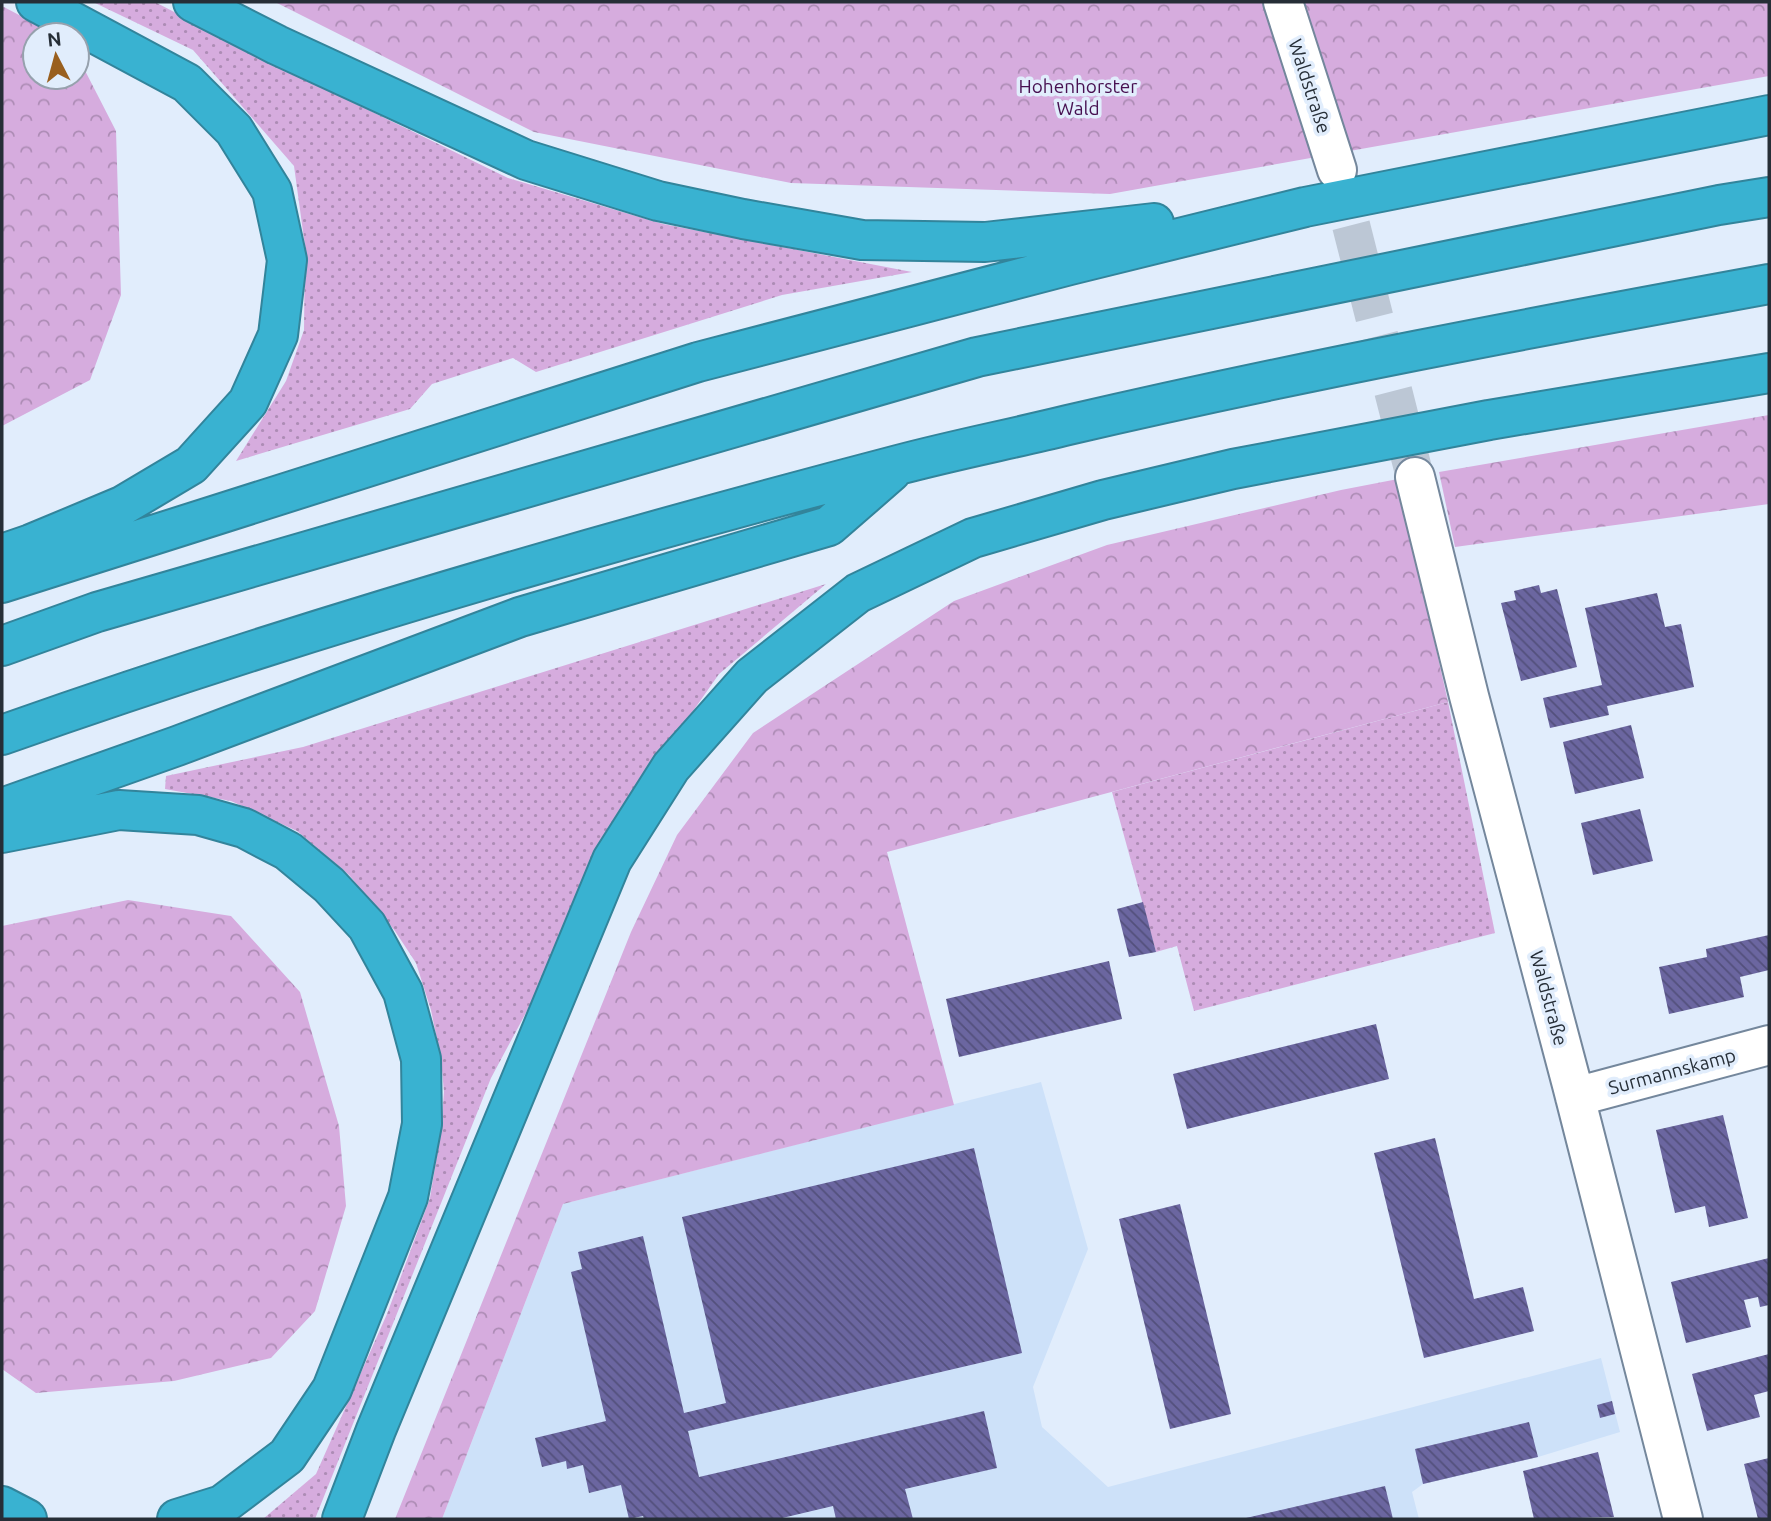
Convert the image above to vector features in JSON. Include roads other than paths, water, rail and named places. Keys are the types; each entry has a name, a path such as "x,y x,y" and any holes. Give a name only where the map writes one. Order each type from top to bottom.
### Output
{"highway":[{"path":"2,554 122,506 191,465 248,402 278,335 287,260 272,191 234,130 187,83 36,2"},
{"path":"193,2 277,46 526,160 658,201 743,219 862,240 985,242 1306,206"},
{"path":"2,583 698,362 1306,206 1769,115"},
{"path":"2,646 97,612 978,357 1692,210 1769,197"},
{"path":"2,735 107,698 499,575 901,464 1192,397 1537,326 1769,284"},
{"path":"342,1519 381,1417 612,860 671,767 752,676 858,593 973,538 1103,500 1233,469 1489,420 1769,373"},
{"path":"2,808 177,746 520,617 830,526 901,464"},
{"path":"2,833 120,810 198,815 244,828 288,851 330,886 367,926 403,992 421,1059 422,1124 408,1197 332,1389 287,1456 222,1505 177,1519"},
{"path":"2,1506 27,1519"}],"street":[{"name":"Waldstraße","path":"1283,2 1337,170"},
{"name":"Waldstraße","path":"1415,477 1479,735 1683,1519"},
{"name":"Surmannskamp","path":"1575,1097 1769,1045"}],"tunnel":[{"path":"1337,170 1415,477"}],"park label":[{"name":"Hohenhorster Wald","path":"1078,97"}]}
